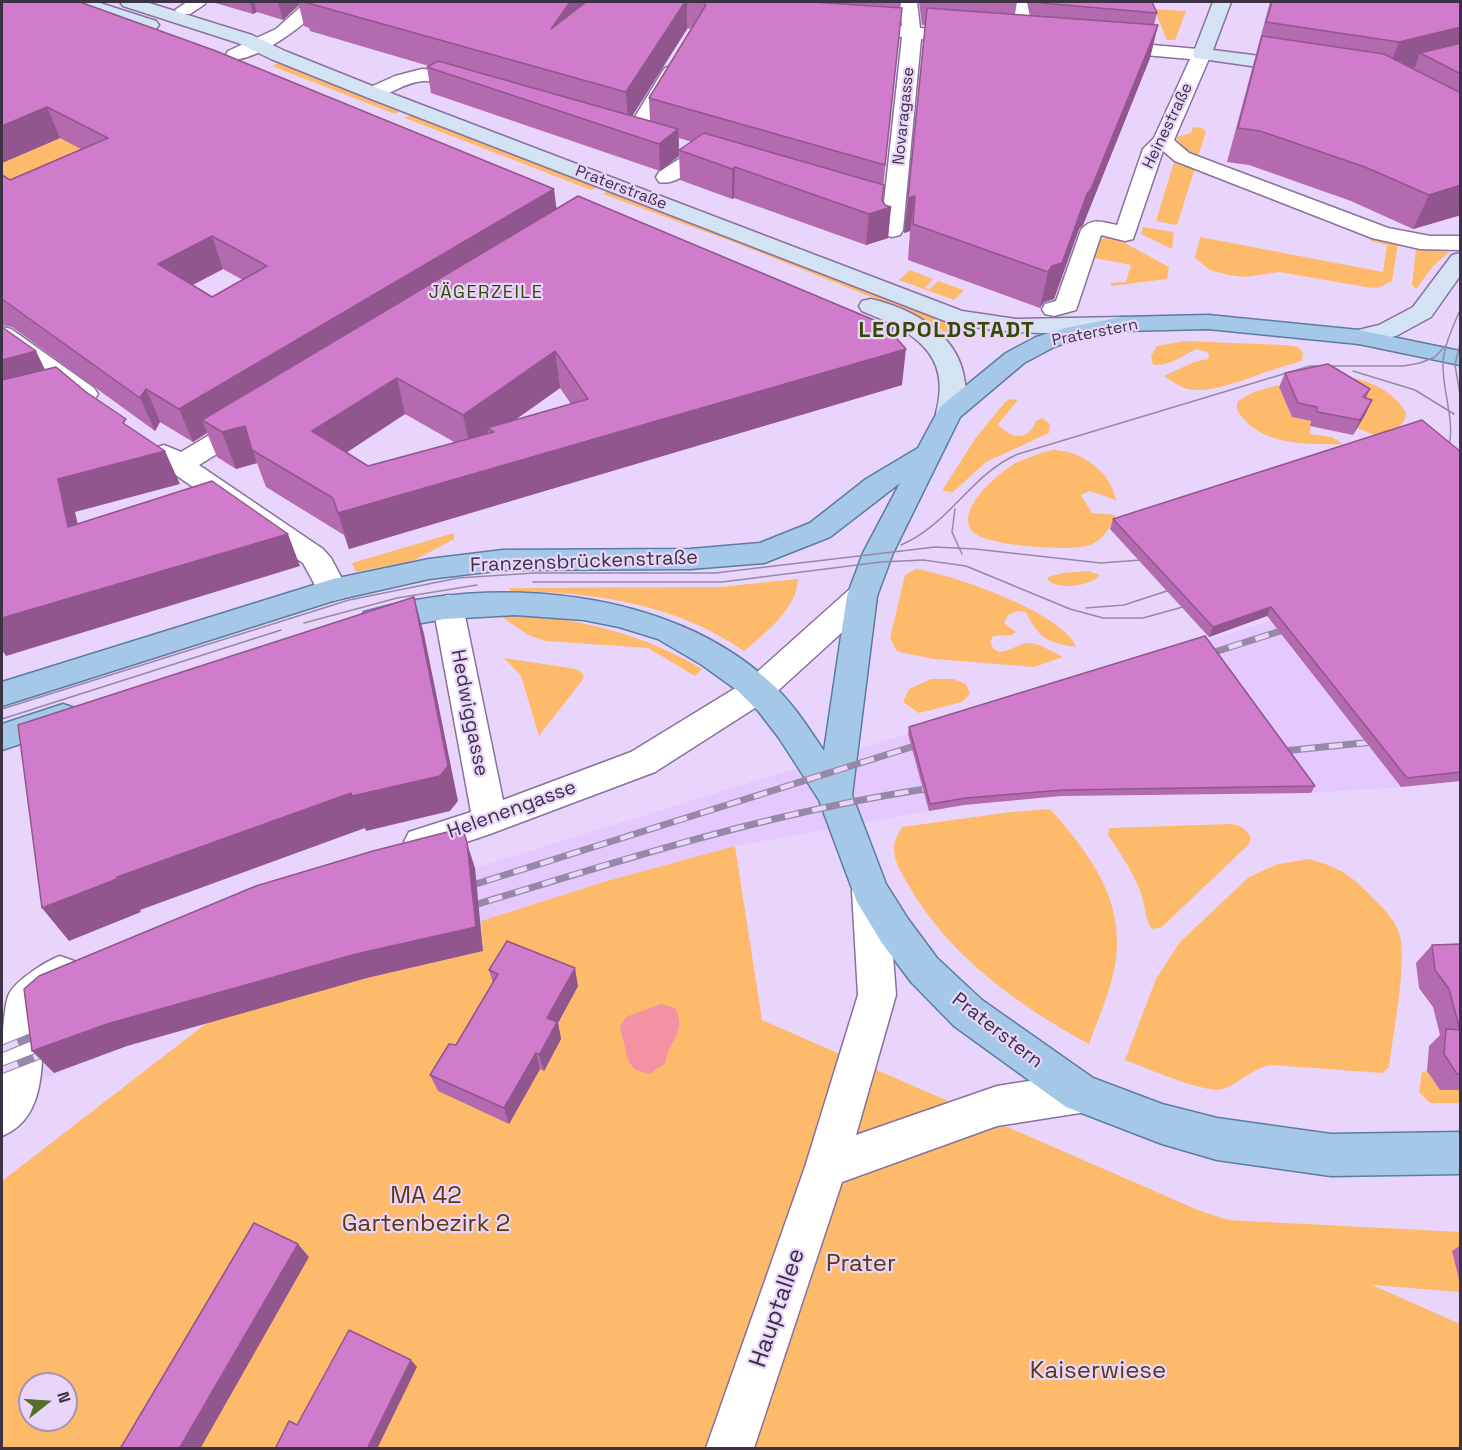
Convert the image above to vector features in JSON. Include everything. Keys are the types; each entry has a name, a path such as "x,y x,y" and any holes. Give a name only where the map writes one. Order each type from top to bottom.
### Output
{"main road":[{"name":"Praterstraße","path":"81,2 235,55 589,197"},
{"name":"Praterstraße","path":"129,2 258,45 373,93 954,316 979,323 1010,327 1122,324"},
{"name":"Heinestraße","path":"1202,54 1222,2"},
{"path":"1202,54 1323,71"},
{"path":"742,257 906,320 930,336 944,354 953,380 953,400 950,413"},
{"name":"Praterstern","path":"1359,337 1387,331 1422,312 1461,260"},
{"name":"Praterstern","path":"1461,358 1359,337 1219,323 1122,324 1065,335 1027,351 950,413 879,550 862,596 835,795 870,891 895,931 924,970 968,1013 1080,1093 1161,1124 1217,1139 1331,1155 1461,1153"},
{"name":"Franzensbrückenstraße","path":"2,694 333,590 429,569 503,561 690,559 764,553 820,530 876,485 927,454"},
{"name":"Franzensbrückenstraße","path":"347,626 448,606 498,603 539,604 609,615 655,626 695,646 736,672 758,690 775,707 835,795"},
{"path":"2,737 91,708"}],"street":[{"path":"235,55 282,33 316,2"},
{"name":"Novaragasse","path":"872,203 893,220 912,33 908,2"},
{"path":"1018,2 1026,42"},
{"path":"843,27 1049,43"},
{"path":"1093,46 1163,44 1202,54"},
{"name":"Heinestraße","path":"1054,309 1068,304 1089,235 1096,227 1125,234 1153,149 1163,141 1202,54"},
{"path":"634,135 682,56"},
{"path":"373,93 408,76 418,74 446,78 487,91"},
{"path":"612,128 656,141"},
{"path":"1163,141 1182,157 1380,233 1432,244 1461,243"},
{"path":"678,147 723,160"},
{"path":"667,177 700,154"},
{"path":"2,334 104,409"},
{"path":"45,397 78,388"},
{"path":"180,465 270,410"},
{"path":"141,438 313,556 321,565 333,590"},
{"name":"Praterstern","path":"758,690 862,596"},
{"name":"Hedwiggasse","path":"448,606 490,820"},
{"name":"Helenengasse","path":"391,852 490,820 643,762 758,690"},
{"name":"Hauptallee","path":"730,1449 826,1167 877,995 870,891"},
{"path":"2,1116 19,1093 24,1003 57,975 88,962"},
{"path":"826,1167 997,1106 1080,1093"}],"shaded area":[{"path":"1270,621 1401,787 1311,793 1130,794 1039,798 964,805 735,846 607,881 481,921 483,951 367,978 127,1046 2,1095 2,1024 233,926 383,876 470,853 475,868"},
{"path":"661,1004 675,1008 679,1024 678,1030 665,1064 649,1074 634,1069 628,1060 620,1027 626,1017"}],"green space":[{"path":"1154,9 1186,11 1175,40 1167,40"},
{"path":"279,63 402,110 395,114 272,66"},
{"path":"411,114 598,187 591,190 405,118"},
{"path":"1193,127 1202,128 1206,132 1197,159 1190,156 1176,137 1191,133"},
{"path":"64,136 109,157 2,205 2,163"},
{"path":"1175,159 1195,168 1177,225 1156,221"},
{"path":"609,190 957,323 960,328 953,334 947,334 919,316 736,243 603,194"},
{"path":"1143,227 1174,232 1172,249 1141,234"},
{"path":"1114,237 1169,267 1167,279 1111,286 1111,283 1126,282 1131,265 1094,258 1100,239"},
{"path":"1200,237 1383,272 1387,245 1371,241 1370,238 1398,244 1392,281 1372,288 1279,272 1246,277 1210,270 1195,258"},
{"path":"1416,248 1449,252 1433,266 1416,289 1412,285"},
{"path":"910,270 933,279 925,288 930,289 938,281 964,290 954,300 899,280"},
{"path":"1184,341 1285,345 1298,347 1303,353 1302,360 1296,363 1231,384 1206,390 1194,390 1182,387 1164,376 1194,362 1208,359 1207,352 1196,349 1176,360 1159,365 1153,365 1151,356 1157,346"},
{"path":"1342,376 1370,383 1387,392 1406,413 1403,422 1380,437 1357,428 1349,421 1359,424 1365,415"},
{"path":"1278,385 1292,417 1311,421 1310,434 1332,437 1343,444 1289,442 1263,434 1252,427 1238,412 1238,401 1254,392"},
{"path":"1010,399 1018,400 998,424 1003,429 1013,435 1024,435 1033,428 1036,421 1042,418 1050,424 1049,433 986,462 953,492 944,491 943,489 975,439"},
{"path":"1053,450 1083,458 1101,471 1108,480 1116,500 1090,491 1081,495 1092,513 1116,515 1103,536 1090,545 1048,548 994,541 973,532 969,523 969,514 973,504 989,484 1014,464"},
{"path":"454,533 454,539 413,561 356,572 352,563"},
{"path":"916,569 932,572 1005,597 1051,621 1067,634 1076,647 1059,644 1044,637 1034,627 1025,612 1017,611 1008,615 1004,623 1016,632 1012,635 993,636 990,642 994,648 1003,651 1031,643 1063,657 1034,667 934,659 900,652 896,650 890,638 905,575"},
{"path":"1088,571 1100,575 1089,582 1074,586 1059,585 1048,580 1048,577 1063,573"},
{"path":"798,579 796,590 786,610 744,651 690,622 632,603 571,594 510,591 510,588 720,587"},
{"path":"518,615 567,620 613,631 658,647 702,669 695,676 648,648 546,641 528,635 502,617"},
{"path":"504,658 570,668 583,675 584,678 539,736 521,676"},
{"path":"931,679 953,679 966,684 970,694 962,702 919,713 903,702 909,689"},
{"path":"1050,809 1082,848 1106,888 1117,933 1116,957 1109,991 1089,1044 1012,996 965,957 925,911 901,872 894,853 896,837 902,827"},
{"path":"1231,824 1240,826 1247,832 1251,838 1248,845 1162,927 1152,929 1138,885 1108,835 1109,828"},
{"path":"735,846 762,1020 1198,1210 1228,1220 1460,1232 1460,1292 1372,1285 1460,1324 1460,1448 2,1448 2,1181 208,1022 367,978 483,951 481,921 607,881"},
{"path":"1309,859 1336,868 1350,877 1383,908 1399,933 1401,978 1389,1067 1382,1073 1272,1065 1265,1066 1223,1089 1215,1090 1160,1074 1125,1060 1156,979 1180,942 1249,877 1278,864"},
{"path":"1427,1071 1440,1090 1460,1090 1460,1103 1430,1103 1419,1092 1422,1072"}],"building":[{"path":"2,2 80,2 216,51 554,189 179,409 146,389 140,398 2,299 2,175 10,180 108,138 47,107 2,126","holes":["212,236 267,266 212,297 158,264"]},
{"path":"304,2 570,2 551,29 586,2 685,2 626,92"},
{"path":"703,2 813,2 902,8 885,165 649,98 706,5"},
{"path":"1152,2 1157,13 1041,3"},
{"path":"1272,2 1461,2 1461,27 1399,42 1266,22"},
{"path":"927,8 1158,25 1087,194 1062,263 1052,266 1048,272 913,224 915,196 908,198"},
{"path":"1262,36 1384,54 1461,93 1461,185 1429,195 1365,167 1260,131 1238,128"},
{"path":"1461,43 1461,74 1420,53"},
{"path":"438,61 678,129 659,144 427,67"},
{"path":"704,133 884,185 882,200 885,205 891,207 869,214 679,150"},
{"path":"578,196 893,328 891,332 906,349 338,513 333,498 252,450 245,426 222,432 202,420","holes":["555,351 588,399 487,428 494,432 368,466 312,431 397,378 463,415"]},
{"path":"2,327 36,351 2,360"},
{"path":"1328,364 1370,389 1363,397 1372,400 1360,420 1317,412 1317,407 1298,403 1285,373"},
{"path":"56,367 86,392 126,419 123,423 165,451 58,479 68,527 212,481 288,534 2,618 2,380"},
{"path":"1422,420 1461,452 1461,772 1407,778 1271,607 1213,627 1113,519"},
{"path":"414,597 448,766 440,776 352,796 351,793 117,877 117,879 42,908 18,725"},
{"path":"1205,636 1315,786 1063,790 966,798 930,804 909,727"},
{"path":"463,828 467,843 476,927 356,954 107,1024 32,1051 24,989 39,976 256,886 373,851"},
{"path":"507,941 575,968 547,1018 557,1022 539,1055 536,1053 504,1108 430,1075 449,1044 456,1045 498,974 489,970"},
{"path":"1461,944 1461,1074 1457,1074 1444,1054 1446,1029 1460,1030 1449,989 1435,970 1432,945"},
{"path":"254,1223 298,1244 179,1449 120,1449"},
{"path":"349,1330 411,1360 367,1449 275,1449 289,1421 297,1425"}],"tram line":[{"path":"1448,410 1443,363 1447,343 1460,310"},
{"path":"1460,343 1455,365 1460,394"},
{"path":"901,545 933,525 987,474 1018,454 1310,366 1403,366 1435,357 1445,346"},
{"path":"1353,371 1415,390 1448,410"},
{"path":"1444,460 1449,448 1450,436 1448,410"},
{"path":"1448,410 1454,414"},
{"path":"955,509 952,532 959,548"},
{"path":"2,709 349,600 458,578 535,573 715,573 935,547 959,548"},
{"path":"959,548 1101,563 1155,559"},
{"path":"959,548 962,554"},
{"path":"533,582 722,582 881,562 923,560 966,566 1070,609 1103,618 1143,618 1197,603"},
{"path":"304,623 397,598 477,585"},
{"path":"1086,608 1124,605 1182,586"},
{"path":"2,719 281,630"}],"railway":[{"path":"1202,656 1293,627"},
{"path":"1273,752 1383,741"},
{"path":"460,889 927,742"},
{"path":"462,909 639,855 758,823 878,797 939,787"},
{"path":"2,1049 46,1031"},
{"path":"2,1070 51,1051"}],"district":[{"name":"JÄGERZEILE","path":"486,293"},
{"name":"LEOPOLDSTADT","path":"947,331"}],"park label":[{"name":"MA 42 Gartenbezirk 2","path":"426,1210"},
{"name":"Prater","path":"861,1264"},
{"name":"Kaiserwiese","path":"1098,1371"}]}
